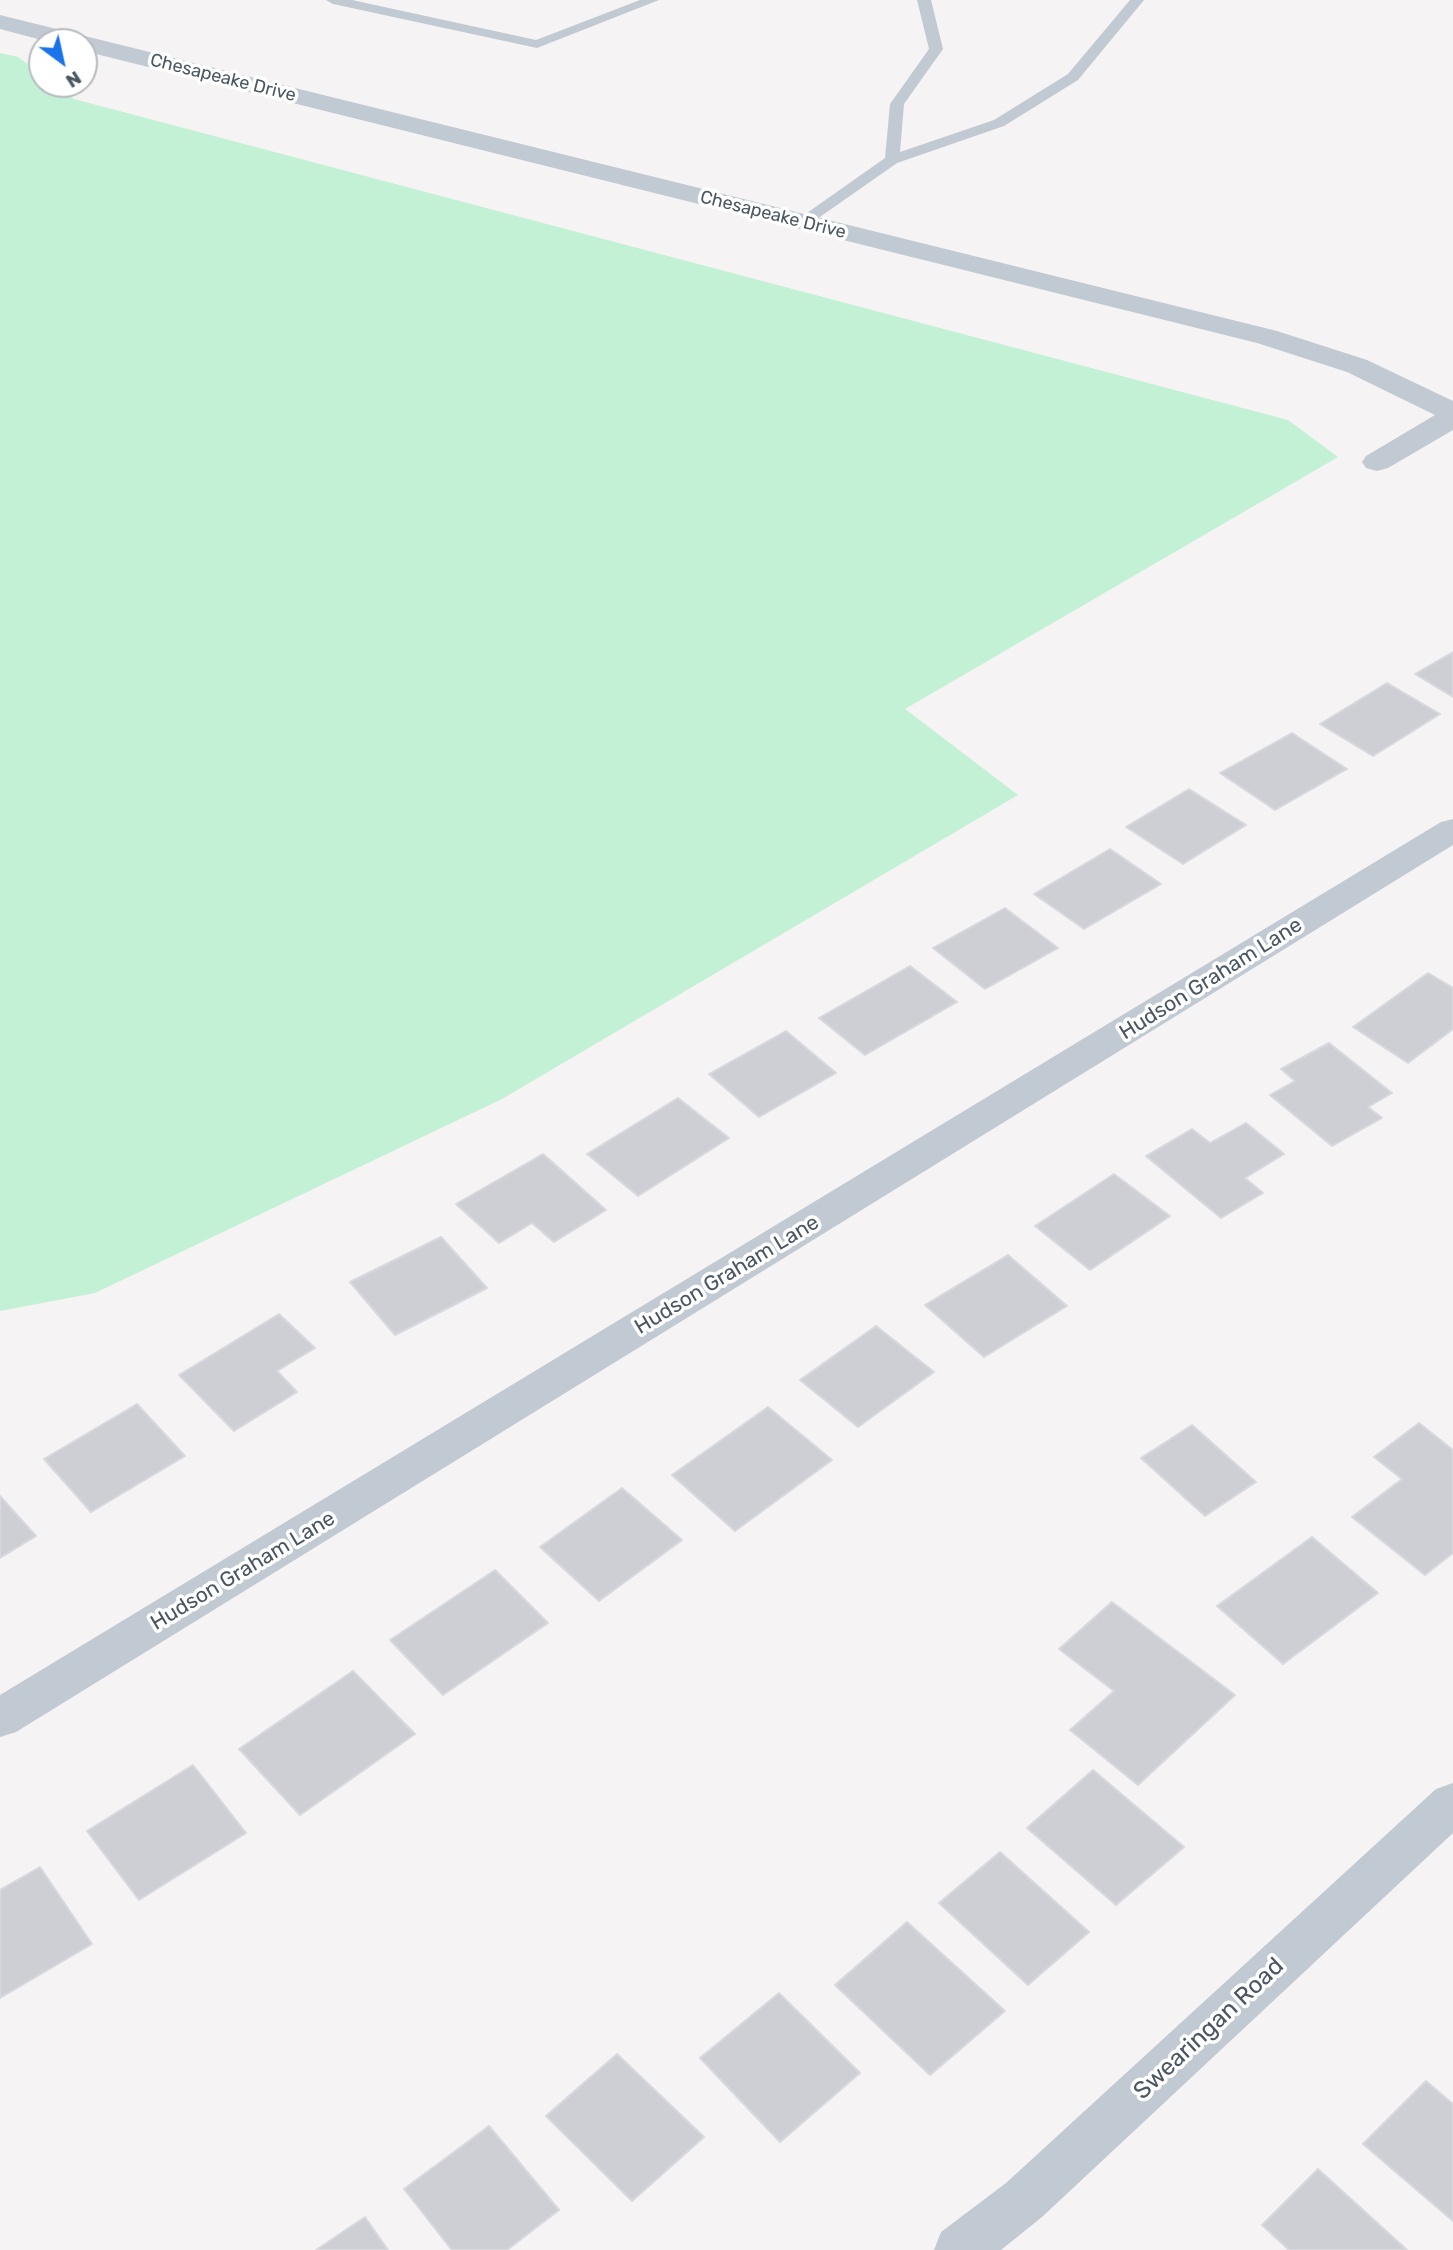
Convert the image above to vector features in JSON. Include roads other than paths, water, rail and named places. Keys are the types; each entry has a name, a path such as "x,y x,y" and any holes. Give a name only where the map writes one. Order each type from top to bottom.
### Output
{"street":[{"name":"Chesapeake Drive","path":"0,22 28,29"},
{"name":"Chesapeake Drive","path":"98,47 1301,347 1357,366 1453,415"},
{"path":"1377,462 1453,415"},
{"name":"Hudson Graham Lane","path":"0,1718 1453,830"},
{"name":"Swearingan Road","path":"960,2250 1024,2200 1453,1803"}],"lane":[{"path":"333,0 537,44 652,0"},
{"path":"892,159 897,104 936,49 924,0"},
{"path":"802,223 892,159 999,123 1073,76 1137,0"}]}
